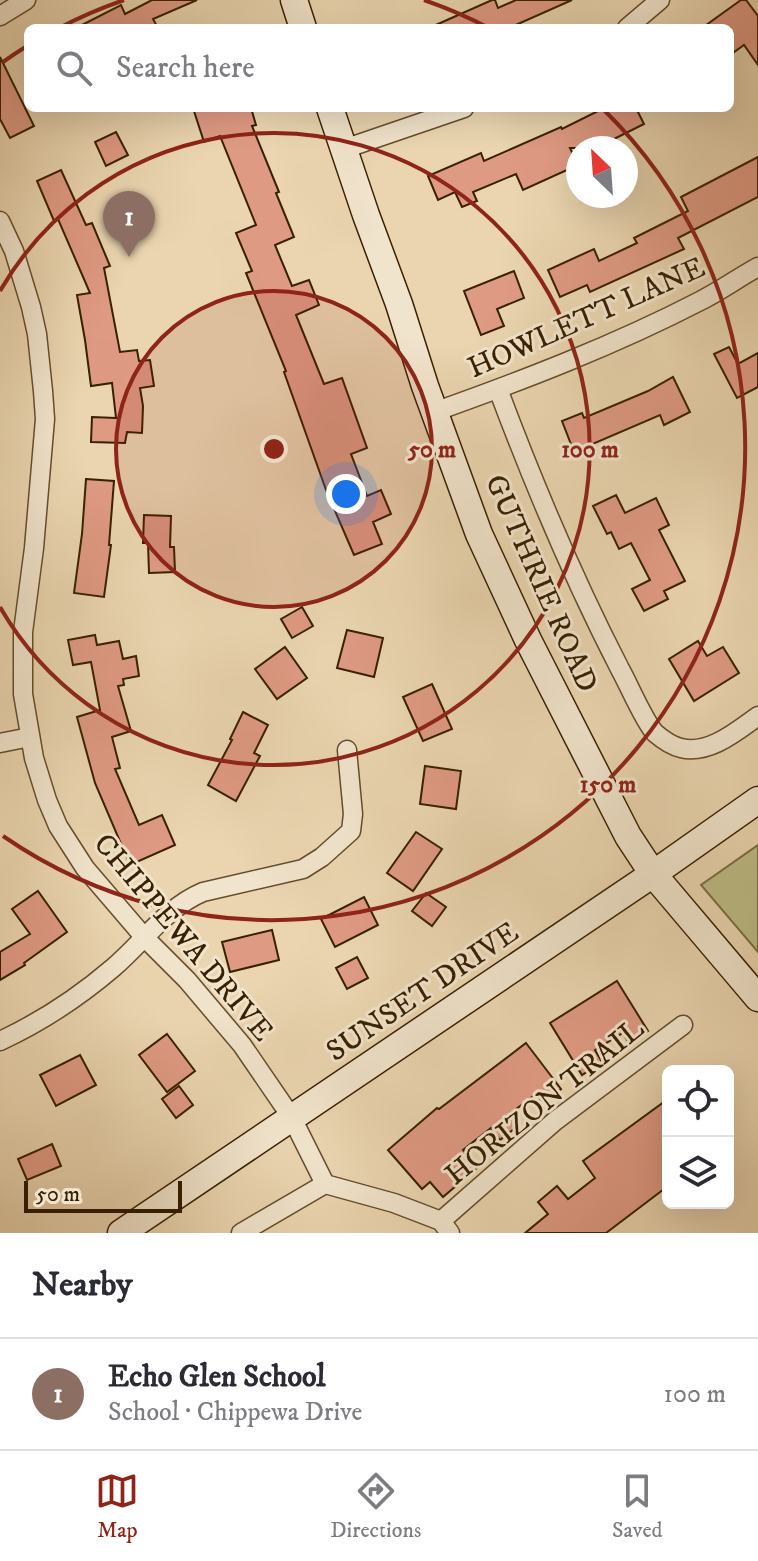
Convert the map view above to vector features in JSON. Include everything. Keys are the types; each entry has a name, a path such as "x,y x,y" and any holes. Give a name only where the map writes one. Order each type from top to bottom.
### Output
{"street":[{"path":"0,16 26,0"},
{"path":"294,0 302,24"},
{"path":"632,24 660,0"},
{"name":"GUTHRIE ROAD","path":"331,112 479,534 528,640 628,836 653,874 758,998"},
{"path":"344,149 452,112"},
{"name":"CHIPPEWA DRIVE","path":"0,221 14,251 31,307 43,391 45,419 23,632 23,694 34,758 47,800 58,826 85,868 233,1034 292,1118"},
{"name":"HOWLETT LANE","path":"434,412 645,328 704,299 758,267"},
{"path":"498,389 550,522 608,645 652,728 667,742 680,748 695,749 714,744 758,716"},
{"path":"0,743 30,737"},
{"path":"0,1041 30,1027 90,987 176,907 191,897 303,869 322,857 351,831 353,814 347,750"},
{"name":"SUNSET DRIVE","path":"121,1233 758,800"},
{"name":"HORIZON TRAIL","path":"325,1184 394,1203 446,1227 555,1121 683,1025"},
{"path":"241,1233 325,1184 292,1118"}],"green space":[{"path":"758,845 758,952 701,885"}],"building":[{"path":"152,0 197,0 153,19 156,24 84,24 121,5 125,14"},
{"path":"492,0 498,8 516,0 572,0 518,24 438,24"},
{"path":"741,0 746,0 758,16 758,65 744,45 734,52 734,24 708,24"},
{"path":"0,57 24,106 24,112 27,112 34,126 10,138 0,119"},
{"path":"194,112 252,112 256,125 252,126 294,237 275,245 292,286 309,280 319,305 296,315 324,384 342,378 367,448 351,454 367,496 381,490 391,514 373,522 382,544 354,555 326,490 286,371 246,273 252,271 236,233 256,225 220,136 204,142"},
{"path":"596,112 638,112 644,124 620,136 566,136 566,170 523,190 516,174 473,192 477,201 462,207 455,192 438,200 428,176 481,153 484,161"},
{"path":"116,132 128,155 106,166 95,142"},
{"path":"758,157 758,197 678,238 684,249 590,292 587,285 560,297 548,270 594,249 599,261 637,243 634,238 688,211 681,197"},
{"path":"61,170 86,225 92,223 110,266 104,268 120,352 137,350 139,361 150,360 154,386 140,388 142,433 127,432 125,443 91,442 92,417 116,418 112,383 91,386 77,295 90,293 58,219 54,221 37,181"},
{"path":"514,271 524,298 497,309 504,326 481,335 464,291"},
{"path":"729,347 738,364 758,353 758,387 737,398 714,354"},
{"path":"673,377 690,412 664,425 660,415 574,452 562,421 582,413 584,418"},
{"path":"86,479 114,481 111,545 104,597 74,593"},
{"path":"616,495 625,513 656,498 669,525 659,530 685,581 664,591 668,599 644,611 632,589 650,580 631,543 619,549 611,532 607,534 593,506"},
{"path":"144,515 171,516 170,547 174,547 175,572 149,573 148,543 143,543"},
{"path":"302,607 313,626 292,638 281,619"},
{"path":"347,630 383,638 374,677 337,668"},
{"path":"95,635 97,645 119,641 123,659 136,656 139,676 123,679 124,685 118,686 131,731 112,737 120,768 115,769 139,825 162,815 175,845 130,865 95,783 77,717 100,710 91,662 73,665 68,640"},
{"path":"698,641 707,656 723,647 739,673 694,701 669,659"},
{"path":"285,647 307,678 277,699 255,669"},
{"path":"432,684 452,729 423,741 403,697"},
{"path":"243,712 268,725 254,753 260,756 236,801 208,785"},
{"path":"425,766 461,771 456,809 420,804"},
{"path":"416,832 442,849 413,891 387,873"},
{"path":"38,891 67,932 0,980 0,952 30,934 12,909"},
{"path":"426,893 446,907 432,926 412,911"},
{"path":"364,897 378,925 335,947 321,919"},
{"path":"272,930 279,960 230,972 222,942"},
{"path":"357,957 368,978 347,989 336,968"},
{"path":"617,981 648,1031 629,1043 623,1033 595,1050 602,1062 582,1075 550,1023"},
{"path":"167,1034 195,1071 167,1092 139,1055"},
{"path":"526,1043 561,1089 543,1103 536,1094 511,1113 519,1125 500,1140 491,1128 463,1150 478,1167 443,1197 430,1182 422,1189 388,1150 437,1108"},
{"path":"80,1055 96,1085 56,1106 40,1075"},
{"path":"179,1086 193,1105 176,1118 162,1099"},
{"path":"662,1103 662,1191 606,1233 525,1233 548,1214 538,1202 557,1186 568,1199 595,1178 583,1161"},
{"path":"52,1144 61,1166 27,1180 18,1159"}],"place":[{"name":"Echo Glen School","path":"129,257"}]}
